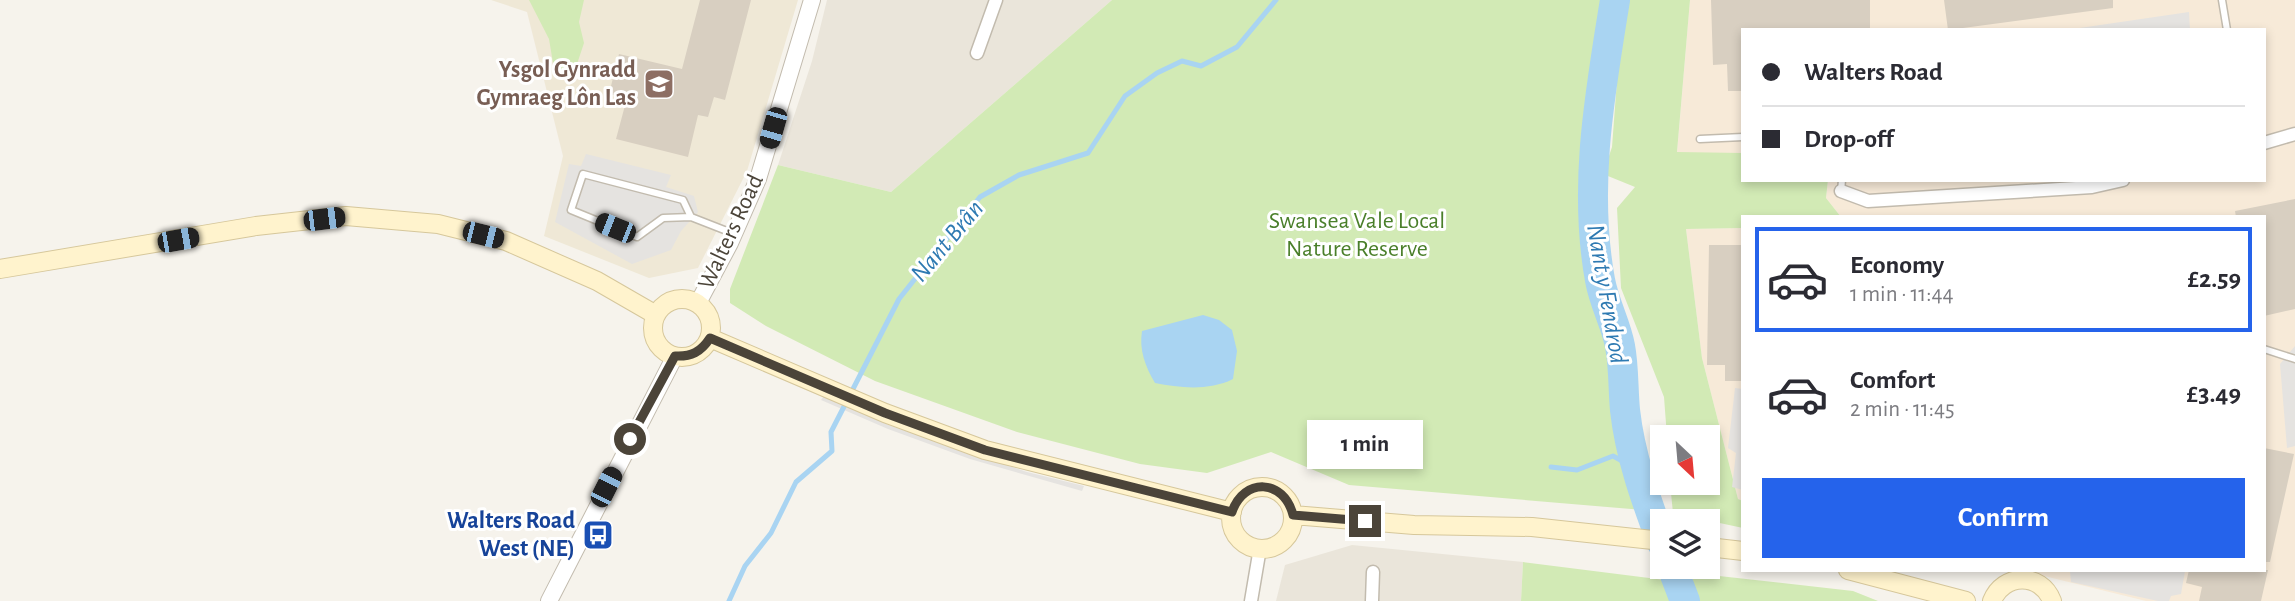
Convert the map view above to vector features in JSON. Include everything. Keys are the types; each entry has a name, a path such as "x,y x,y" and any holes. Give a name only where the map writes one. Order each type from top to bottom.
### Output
{"main road":[{"path":"0,269 257,226 346,216 438,223 506,241 597,281 656,315"},
{"path":"687,299 698,303 710,318 710,338 696,354 675,356 666,352 654,335 656,315 674,300 687,299"},
{"path":"710,338 885,413 985,450 1232,512"},
{"path":"1264,486 1284,495 1293,515 1292,524 1284,539 1277,545 1251,547 1238,537 1231,521 1232,512 1235,502 1243,493 1264,486"},
{"path":"1293,515 1414,525 1532,527 1650,539"},
{"path":"1720,548 1741,551"},
{"path":"1855,572 1966,601"},
{"path":"1992,601 2005,584 2034,576 2052,601"}],"street":[{"name":"Walters Road","path":"698,303 758,179 812,0"},
{"path":"976,54 996,0"},
{"path":"2266,142 2295,134"},
{"path":"1841,186 1868,201 2092,187 2114,182"},
{"path":"549,601 666,368 675,356"},
{"path":"1251,601 1260,548"},
{"path":"1372,601 1373,572"}],"lane":[{"path":"2222,0 2227,28"},
{"path":"1700,139 1741,137"},
{"path":"691,217 683,200 583,174 571,210 637,237 663,218 691,217 734,233"},
{"path":"2266,350 2295,359"}],"shaded area":[{"name":"Ysgol Gynradd Gymraeg Lôn Las","path":"491,0 798,0 747,171 698,268 649,278 544,236 563,156 527,12"},
{"path":"827,0 1112,0 891,192 778,165 812,61"},
{"path":"1690,0 2295,0 2295,601 2146,601 2028,572 2266,572 2266,215 1839,215 1826,198 1828,182 2266,182 2266,28 1741,28 1741,153 1677,153"},
{"path":"2189,12 2190,28 2080,28"},
{"path":"586,154 671,175 666,187 694,196 698,212 681,231 671,250 632,264 555,222 569,164 581,166"},
{"path":"1741,228 1741,500 1738,499 1702,358 1686,229"},
{"path":"2295,346 2295,446 2287,448 2280,364"},
{"path":"1735,388 1741,389 1741,489 1732,487 1736,453 1728,448"},
{"path":"824,396 891,426 1027,472 1084,486 1082,491 970,459 888,429 821,400"},
{"path":"1352,545 1523,562 1521,601 1276,601 1285,565"},
{"path":"2070,572 2185,572 2181,594 2171,596 2169,601 2071,582"}],"green space":[{"path":"529,0 584,0 579,22 584,43 574,73 554,69 549,39"},
{"name":"Swansea Vale Local Nature Reserve","path":"1112,0 1612,0 1595,112 1588,186 1591,248 1602,310 1615,350 1620,407 1631,466 1643,510 1349,485 1271,452 1207,473 1140,464 1017,432 875,381 766,326 730,303 730,289 778,165 891,192"},
{"path":"1623,0 1690,0 1677,152 1741,153 1741,182 1828,182 1826,198 1839,215 1741,215 1741,228 1686,229 1702,358 1719,425 1666,425 1664,397 1621,288 1617,208 1635,187 1603,174 1612,147"},
{"path":"1720,428 1738,499 1741,500 1741,528 1720,523 1720,509 1673,509 1671,495 1720,495"},
{"path":"1523,562 1665,580 1678,601 1521,601"},
{"path":"1720,576 1853,591 1878,601 1695,601 1693,579 1720,579"}],"water":[{"path":"1203,315 1219,320 1232,330 1237,351 1233,379 1224,383 1194,387 1155,383 1144,358 1142,331"}],"building":[{"path":"700,0 751,0 725,100 714,97 708,117 698,115 688,157 616,139 627,98 609,94 619,54 682,69"},
{"path":"1711,0 1870,0 1870,28 1741,28 1741,91 1728,91 1727,64 1713,65"},
{"path":"1944,0 2113,0 2113,8 1948,28"},
{"path":"2295,199 2295,309 2266,316 2266,215 2236,215 2235,211"},
{"path":"1709,245 1741,245 1741,381 1725,381 1725,365 1707,365"},
{"path":"2266,448 2294,454 2270,562 2266,562"},
{"path":"2268,570 2261,601 2199,601 2202,587 2186,583 2189,572"}],"waterway":[{"name":"Nant Brân","path":"729,601 745,566 771,533 796,482 832,451 831,432 899,299 980,197 1019,175 1088,153 1125,96 1157,73 1182,61 1201,66 1237,47 1276,0"},
{"name":"Nant y Fendrod","path":"1615,0 1599,105 1593,175 1595,245 1602,289 1620,346 1625,410 1631,444 1650,509"},
{"path":"1625,385 1635,387"},
{"path":"1551,467 1577,470 1613,456 1637,469"},
{"name":"Nant y Fendrod","path":"1677,579 1685,601"}],"place":[{"name":"Ysgol Gynradd Gymraeg Lôn Las","path":"659,84"},
{"name":"Walters Road West (NE)","path":"598,535"}],"route":[{"path":"630,439 666,368 675,356 696,354 710,338 885,413 985,450 1232,512 1235,502 1243,493 1264,486 1284,495 1293,515 1365,521"}]}
